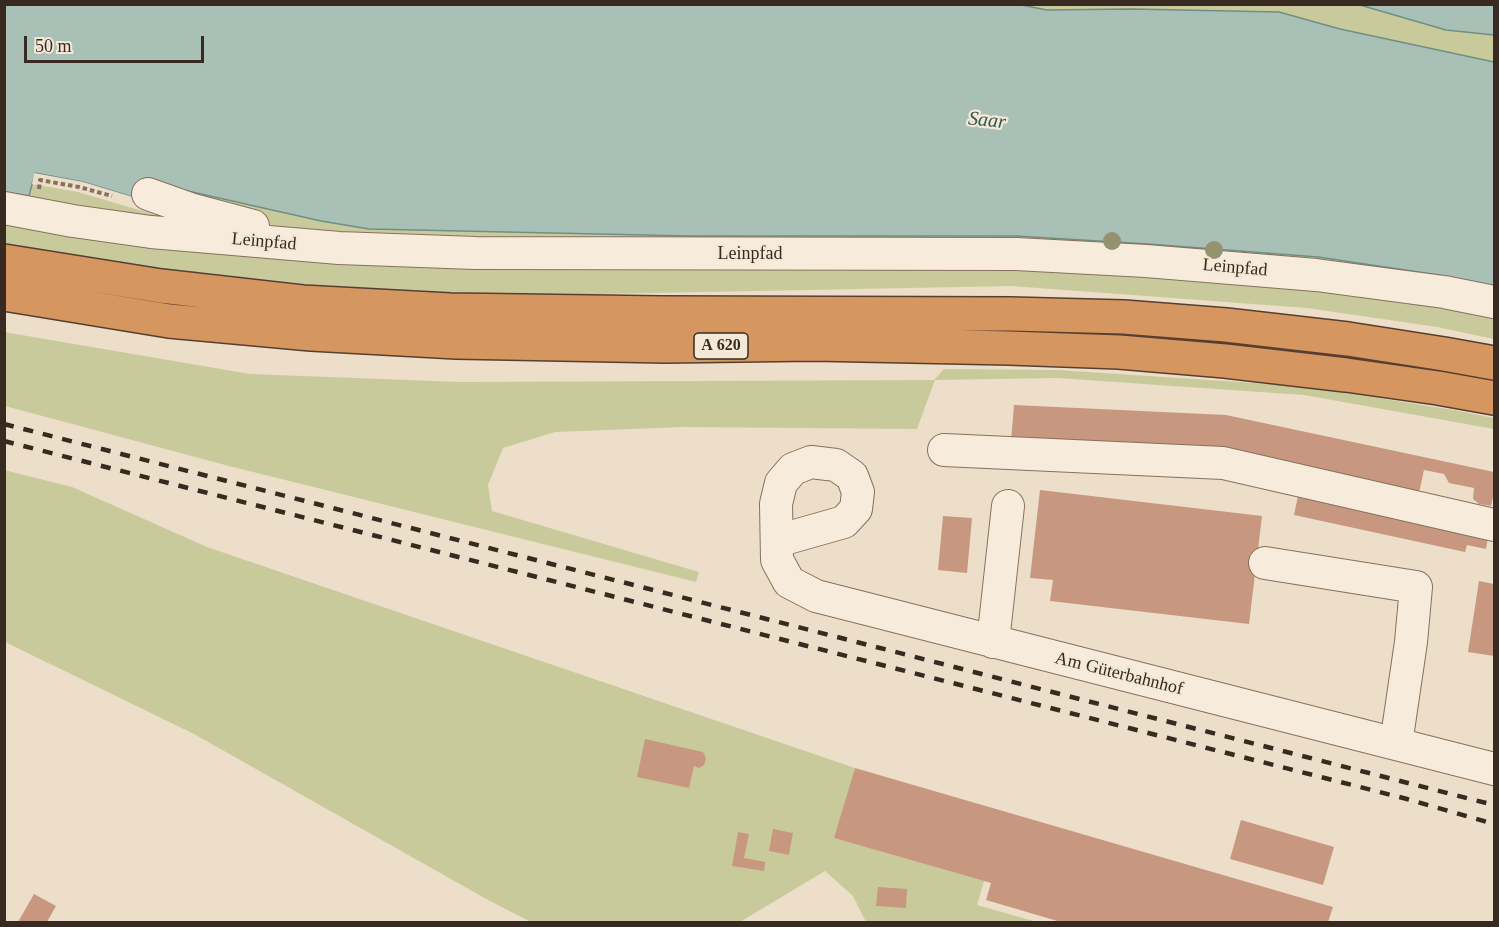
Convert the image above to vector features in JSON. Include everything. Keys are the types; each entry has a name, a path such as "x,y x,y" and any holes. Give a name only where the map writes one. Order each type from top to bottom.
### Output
{"highway":[{"name":"A 620","path":"4,261 161,286 302,302 450,310 1124,317 1226,325 1348,339 1494,363"},
{"name":"A 620","path":"4,294 169,321 311,334 434,340 665,346 814,344 1119,352 1346,375 1494,398"}],"lane":[{"path":"135,197 339,248"},
{"name":"Leinpfad","path":"4,208 151,232 339,248 475,253 1016,254 1146,261 1316,275 1444,292 1494,302"},
{"path":"944,450 1223,463 1494,525"},
{"path":"993,642 1008,506"},
{"name":"Am Güterbahnhof","path":"777,541 777,560 789,582 816,596 1494,769"},
{"path":"1266,563 1416,587 1411,642 1396,744"}],"path":[{"path":"39,186 40,180 60,187 135,197"}],"green space":[{"path":"1016,5 1494,5 1494,62 1340,29 1279,12 1047,10"},
{"path":"32,184 78,192 190,225 170,187 689,236 1016,236 1318,257 1445,276 1494,286 1494,339 1437,327 1307,308 1011,286 448,297 179,282 5,248 4,192 29,196"},
{"path":"4,332 250,374 460,382 934,380 944,369 1057,370 1301,386 1494,418 1494,429 1304,395 1057,378 935,380 917,429 683,427 555,432 503,448 488,485 492,511 699,572 696,582 229,466 5,406"},
{"path":"4,470 72,487 207,547 855,768 835,838 984,881 977,905 1037,922 866,922 853,896 825,871 740,922 531,922 194,734 5,642"}],"water":[{"name":"Saar","path":"1016,4 1047,10 1279,12 1340,29 1494,62 1494,286 1445,276 1318,257 1016,236 689,236 369,229 321,221 170,187 146,201 83,182 35,173 29,196 5,192 4,5"},
{"path":"1360,5 1494,5 1494,35 1446,30"}],"pier":[{"path":"34,173 83,182 146,201 145,204 82,185 36,176 35,185 32,184"}],"building":[{"path":"1014,405 1226,415 1494,472 1494,492 1491,506 1479,504 1473,499 1474,488 1449,483 1444,474 1424,470 1419,493 1011,442"},
{"path":"1040,490 1262,516 1249,624 1050,601 1053,580 1030,578"},
{"path":"1299,491 1489,532 1486,549 1467,545 1465,552 1294,515"},
{"path":"943,516 972,518 967,573 938,570"},
{"path":"1479,581 1494,584 1494,656 1468,652"},
{"path":"645,739 703,752 706,758 704,765 699,768 694,766 689,788 637,777"},
{"path":"855,768 1333,907 1328,922 1061,922 986,900 991,883 834,838"},
{"path":"1241,820 1334,847 1323,885 1230,859"},
{"path":"773,829 793,833 789,855 769,851"},
{"path":"738,832 749,834 744,858 765,862 764,871 732,866"},
{"path":"878,887 907,889 906,908 876,906"},
{"path":"34,894 56,906 47,922 18,922"}],"railway":[{"path":"4,424 1494,805"},
{"path":"4,441 1407,799 1494,824"}]}
